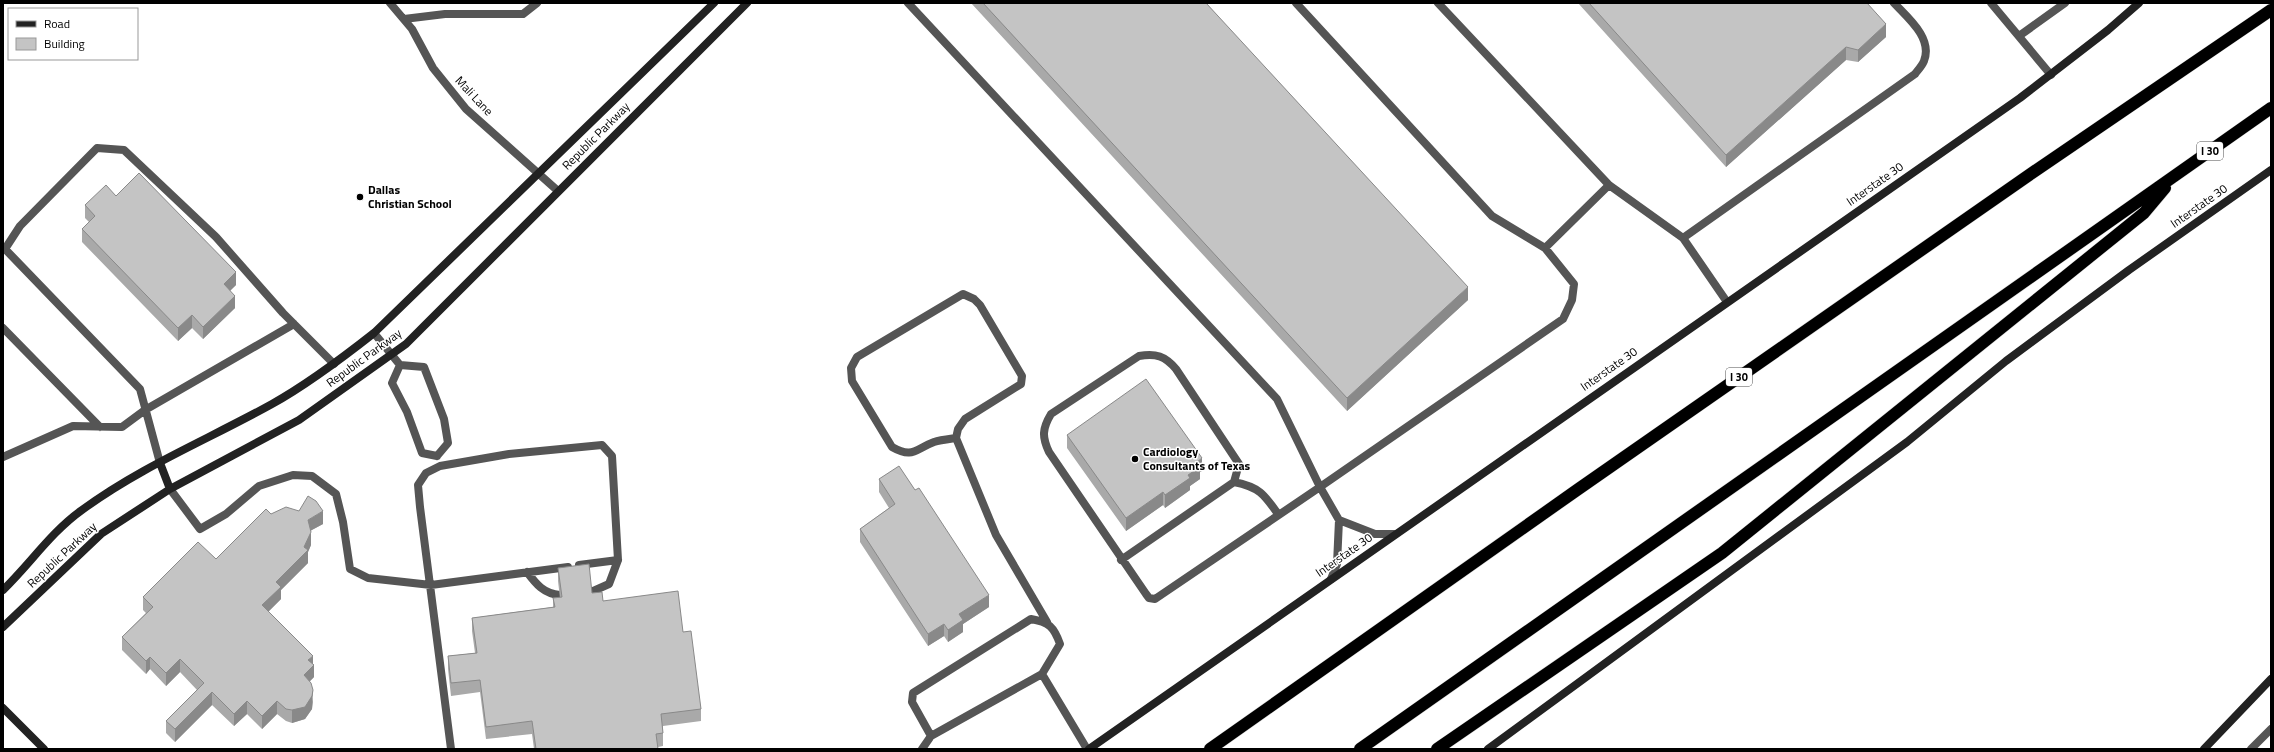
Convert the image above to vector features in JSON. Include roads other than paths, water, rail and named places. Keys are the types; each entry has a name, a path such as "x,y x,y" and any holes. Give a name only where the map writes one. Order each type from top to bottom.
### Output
{"highway":[{"name":"I 30","path":"1210,749 1584,485 2271,10"},
{"name":"I 30","path":"1360,749 2271,108"},
{"path":"1437,749 1722,553 2144,213 2178,174"}],"main road":[{"name":"Republic Parkway","path":"3,590 55,532 81,510 160,463 273,403 334,364 374,334 714,3"},
{"name":"Republic Parkway","path":"3,627 101,534 170,489 299,420 406,344 747,3"},
{"name":"Interstate 30","path":"1088,749 2050,75 2135,4"},
{"name":"Interstate 30","path":"1488,749 1907,442 2006,361 2129,270 2271,170"},
{"path":"160,463 170,489"},
{"path":"2204,749 2271,679"},
{"path":"3,708 44,749"}],"lane":[{"name":"Mali Lane","path":"390,3 412,29 434,68 466,109 558,191"},
{"path":"404,19 445,14 524,14 537,3"},
{"path":"908,3 1277,398 1320,487 1339,520 1337,564 1331,579"},
{"path":"1121,560 1234,482 1238,464 1166,358 1152,353 1139,356 1051,414 1043,426 1043,439 1049,452 1121,560 1149,598 1156,599 1563,319 1572,300 1574,284 1545,248 1492,216 1296,3"},
{"path":"1438,3 1609,185 1683,238 1727,302"},
{"path":"1683,238 1915,74 1924,60 1925,44 1918,28 1894,3"},
{"path":"1991,3 2050,75"},
{"path":"2019,36 2064,3"},
{"path":"160,463 140,389 5,249 20,226 97,148 124,150 216,237 294,324 334,364"},
{"path":"1545,248 1609,185"},
{"path":"922,749 931,736 1042,674 1060,644 1055,629 1047,622 996,535 956,438 958,429 965,419 1021,384 1022,376 980,305 974,299 963,294 857,357 851,368 852,381 892,447 902,453 914,453 934,442 956,438"},
{"path":"3,457 74,426 122,427 145,410 294,324"},
{"path":"3,328 100,427"},
{"path":"374,334 400,365 424,367 444,419 448,443 437,456"},
{"path":"400,365 392,383 407,412 422,453 437,456"},
{"path":"451,749 418,486 426,473 440,466 509,454 602,445 612,456 618,560 608,584 591,592"},
{"path":"437,456 440,466"},
{"path":"170,489 200,529 226,514 259,486 293,475 312,476 336,494 344,522 350,569 368,578 431,585 618,560"},
{"path":"1234,482 1250,485 1262,492 1278,514"},
{"path":"1339,520 1375,534 1394,534"},
{"path":"527,572 539,587 553,595 560,595"},
{"path":"931,736 912,702 913,693 1031,619 1047,622"},
{"path":"1042,674 1088,749"},
{"path":"2251,749 2271,729"}],"place":[{"name":"Dallas Christian School","path":"360,197"},
{"name":"Cardiology Consultants of Texas","path":"1135,459"}]}
